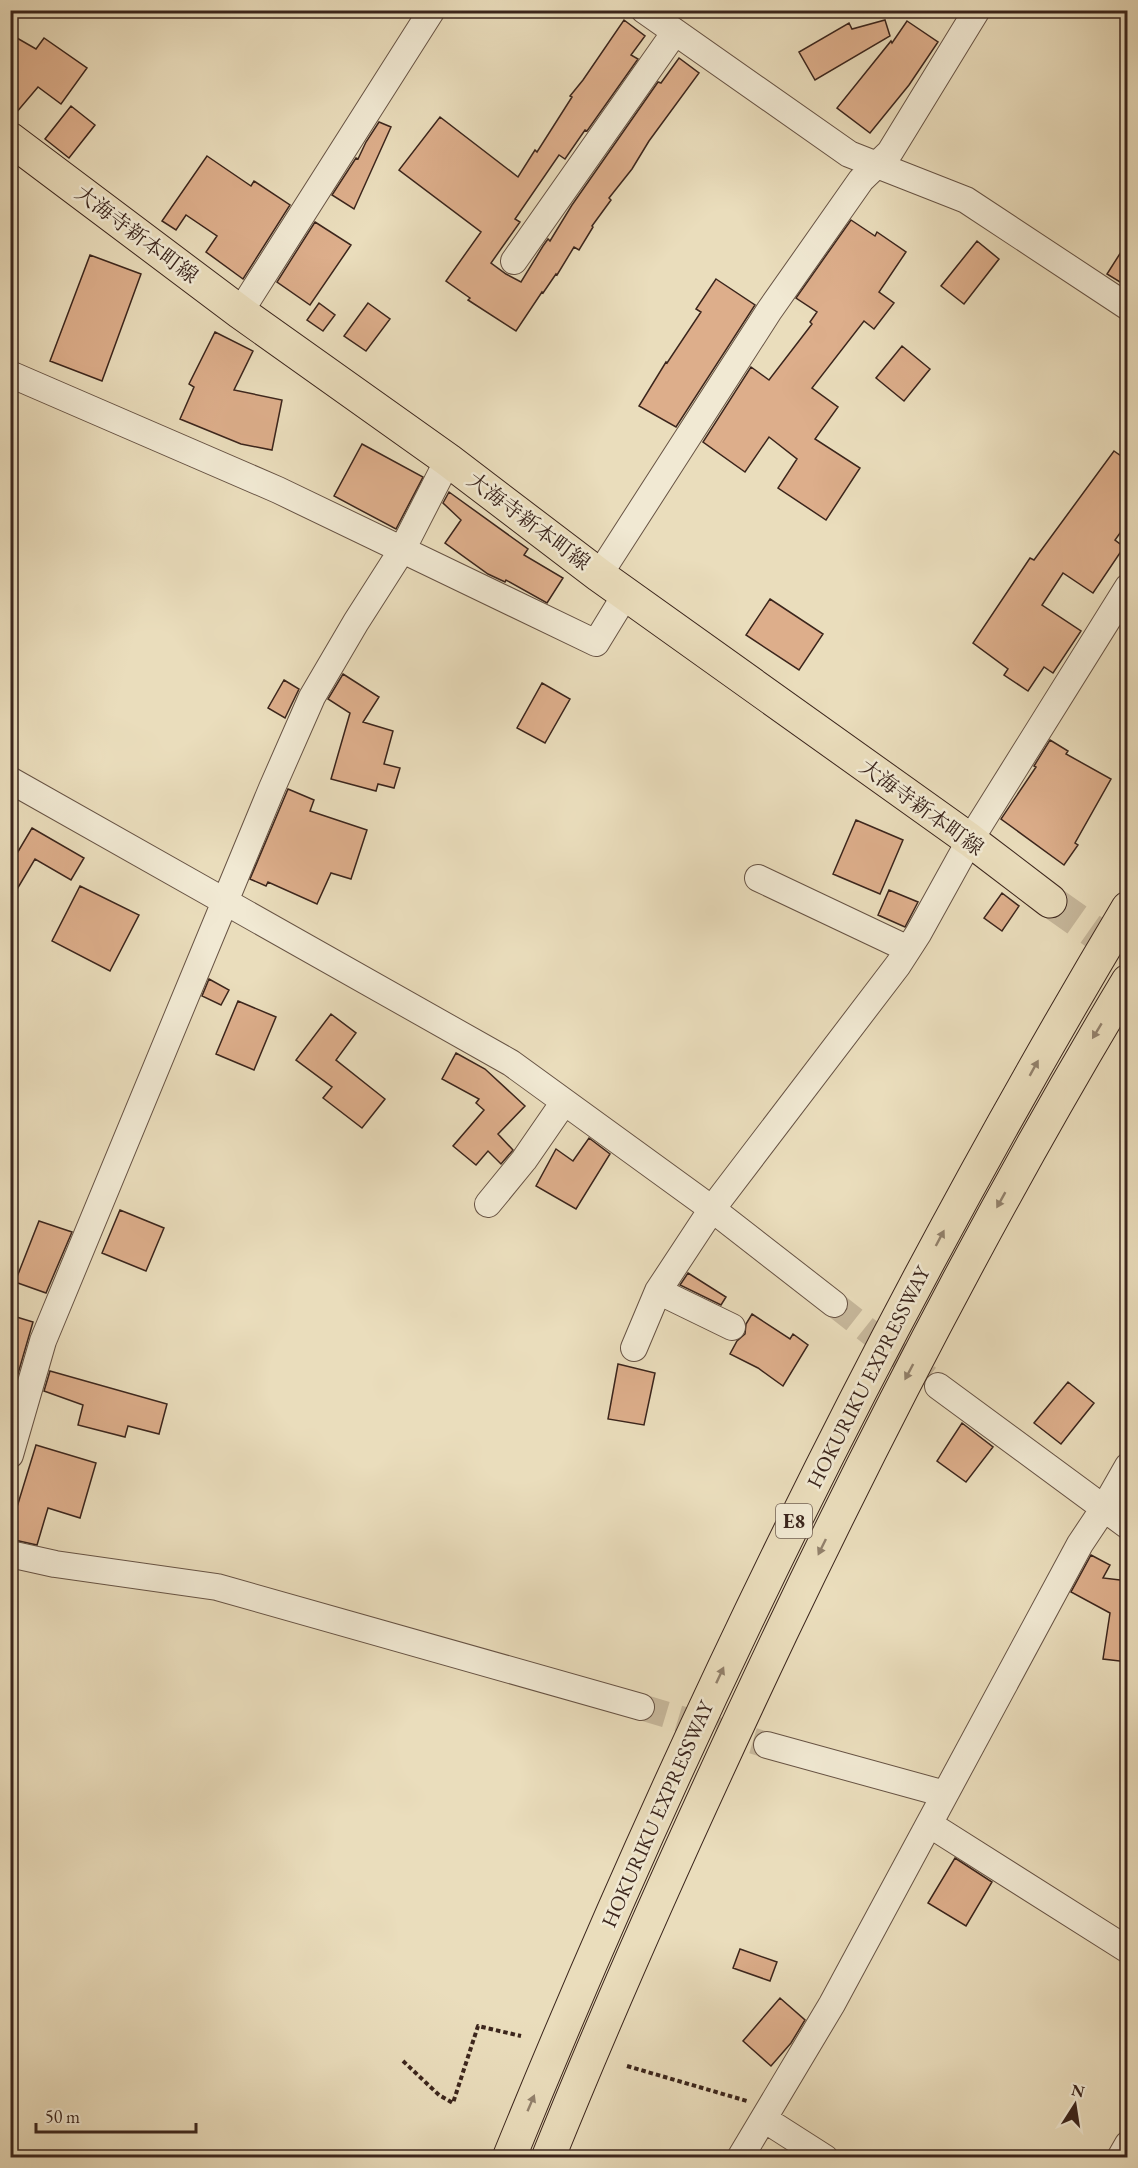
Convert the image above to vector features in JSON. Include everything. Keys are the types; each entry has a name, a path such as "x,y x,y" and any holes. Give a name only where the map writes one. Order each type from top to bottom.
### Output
{"main road":[{"name":"大海寺新本町線","path":"10,139 240,312 448,460 599,575 970,840 1050,900"},
{"name":"HOKURIKU EXPRESSWAY","path":"509,2157 611,1914 692,1734 787,1534 878,1355 968,1186 1063,1016 1128,908"},
{"name":"HOKURIKU EXPRESSWAY","path":"548,2157 651,1915 728,1745 907,1375 998,1207 1128,981"}],"street":[{"path":"240,312 432,10"},
{"path":"644,10 849,154 966,200 1128,307"},
{"path":"599,575 769,311 861,180 890,152 977,10"},
{"path":"514,261 675,32"},
{"path":"10,374 278,490 596,643 626,594"},
{"path":"10,1455 43,1341 312,697 402,550 448,460"},
{"path":"634,1348 658,1291 712,1209 908,950 970,840 1128,587"},
{"path":"10,780 511,1063 712,1209 834,1304"},
{"path":"758,878 908,950"},
{"path":"488,1204 524,1160 564,1102"},
{"path":"658,1291 732,1327"},
{"path":"938,1386 1128,1526"},
{"path":"740,2157 832,2004 1080,1544 1128,1466"},
{"path":"10,1554 55,1564 217,1587 641,1707"},
{"path":"767,1745 945,1794"},
{"path":"929,1824 1128,1950"},
{"path":"767,2113 825,2157"},
{"path":"1120,2157 1128,2144"}],"path":[{"path":"403,2061 439,2095 453,2103 478,2026 521,2036"},
{"path":"627,2066 767,2113"}],"building":[{"path":"624,20 645,36 631,55 638,59 565,159 559,155 515,219 520,222 491,263 506,274 521,282 543,246 548,239 550,241 572,205 658,82 661,83 679,58 699,73 609,198 611,200 592,226 579,250 574,247 557,275 542,292 516,331 468,300 470,298 446,281 481,232 399,170 440,117 518,177 535,150 537,152 572,97 570,96"},
{"path":"885,20 890,36 815,80 799,52 849,23 852,29"},
{"path":"907,21 938,42 909,85 870,133 837,108 891,41 892,43"},
{"path":"10,34 36,49 44,38 87,68 61,104 38,87 10,120"},
{"path":"71,106 95,125 69,158 45,139"},
{"path":"379,122 391,127 354,209 332,195 356,158 358,159"},
{"path":"207,156 251,186 254,181 290,205 243,279 206,252 217,236 186,215 176,230 162,221"},
{"path":"851,220 875,236 877,232 906,252 879,292 894,303 874,329 864,321 812,388 838,407 815,439 860,468 826,520 778,488 797,459 769,437 745,472 703,442 751,367 769,380 812,324 810,322 817,312 796,298"},
{"path":"315,222 351,245 310,305 277,282"},
{"path":"977,241 999,259 964,304 941,286"},
{"path":"1128,241 1128,287 1107,274"},
{"path":"90,255 141,274 102,381 50,361"},
{"path":"716,279 755,305 676,427 639,406 701,312 696,309"},
{"path":"319,303 335,315 323,331 307,320"},
{"path":"368,303 390,319 366,351 344,336"},
{"path":"215,332 253,351 234,390 282,400 272,450 241,444 180,419 194,387 189,384"},
{"path":"902,346 930,369 904,401 876,378"},
{"path":"362,444 423,477 396,529 334,496"},
{"path":"1114,451 1128,461 1128,522 1115,540 1124,547 1093,593 1063,573 1042,605 1081,631 1053,673 1044,667 1028,691 1004,675 1008,669 973,643 1030,558 1034,560"},
{"path":"449,492 528,549 524,555 563,578 547,603 506,580 505,582 488,574 445,543 461,520 443,503"},
{"path":"770,599 823,634 799,670 746,635"},
{"path":"343,674 379,697 363,722 393,731 384,764 400,768 394,788 378,784 376,791 331,779 350,713 328,699"},
{"path":"284,680 299,689 285,718 268,708"},
{"path":"542,683 570,699 545,743 517,728"},
{"path":"1050,740 1068,751 1066,754 1111,779 1075,843 1078,845 1064,865 1001,819 1036,767 1034,766"},
{"path":"288,789 314,800 310,811 367,830 351,879 331,873 317,904 268,882 266,886 250,879"},
{"path":"856,820 903,840 880,894 833,874"},
{"path":"32,828 84,858 71,880 35,859 10,901 10,865"},
{"path":"80,886 139,915 110,971 52,941"},
{"path":"889,890 918,902 905,927 878,915"},
{"path":"1002,893 1019,906 1002,931 984,918"},
{"path":"209,979 229,990 221,1005 202,996"},
{"path":"238,1001 276,1017 254,1070 216,1054"},
{"path":"331,1014 356,1033 336,1060 385,1099 362,1128 323,1098 332,1087 296,1060"},
{"path":"456,1053 485,1069 525,1106 498,1134 513,1150 501,1164 488,1151 476,1165 453,1146 484,1110 476,1103 479,1099 442,1079"},
{"path":"589,1138 610,1154 576,1209 536,1186 556,1149 573,1161"},
{"path":"120,1210 164,1228 146,1271 102,1253"},
{"path":"39,1221 72,1232 46,1293 15,1282"},
{"path":"688,1273 726,1297 721,1305 680,1285"},
{"path":"752,1314 790,1339 793,1334 808,1345 783,1386 758,1368 730,1354 737,1341 745,1334 746,1324"},
{"path":"10,1315 33,1322 15,1384 10,1384"},
{"path":"618,1364 655,1373 644,1425 608,1419"},
{"path":"50,1371 167,1404 159,1434 128,1426 125,1437 78,1425 83,1405 44,1391"},
{"path":"1068,1382 1094,1403 1061,1444 1034,1423"},
{"path":"962,1423 993,1447 966,1482 937,1461"},
{"path":"36,1445 96,1463 80,1518 48,1508 37,1545 10,1539 10,1505 17,1507"},
{"path":"1091,1555 1110,1565 1103,1578 1128,1581 1128,1662 1103,1659 1110,1613 1071,1592"},
{"path":"955,1858 992,1882 966,1926 928,1903"},
{"path":"740,1949 777,1962 770,1981 733,1968"},
{"path":"780,1998 805,2020 791,2043 771,2066 743,2041"}],"tunnel":[{"path":"1050,901 1128,956"},
{"path":"834,1304 928,1378"},
{"path":"641,1707 767,1745"}]}
